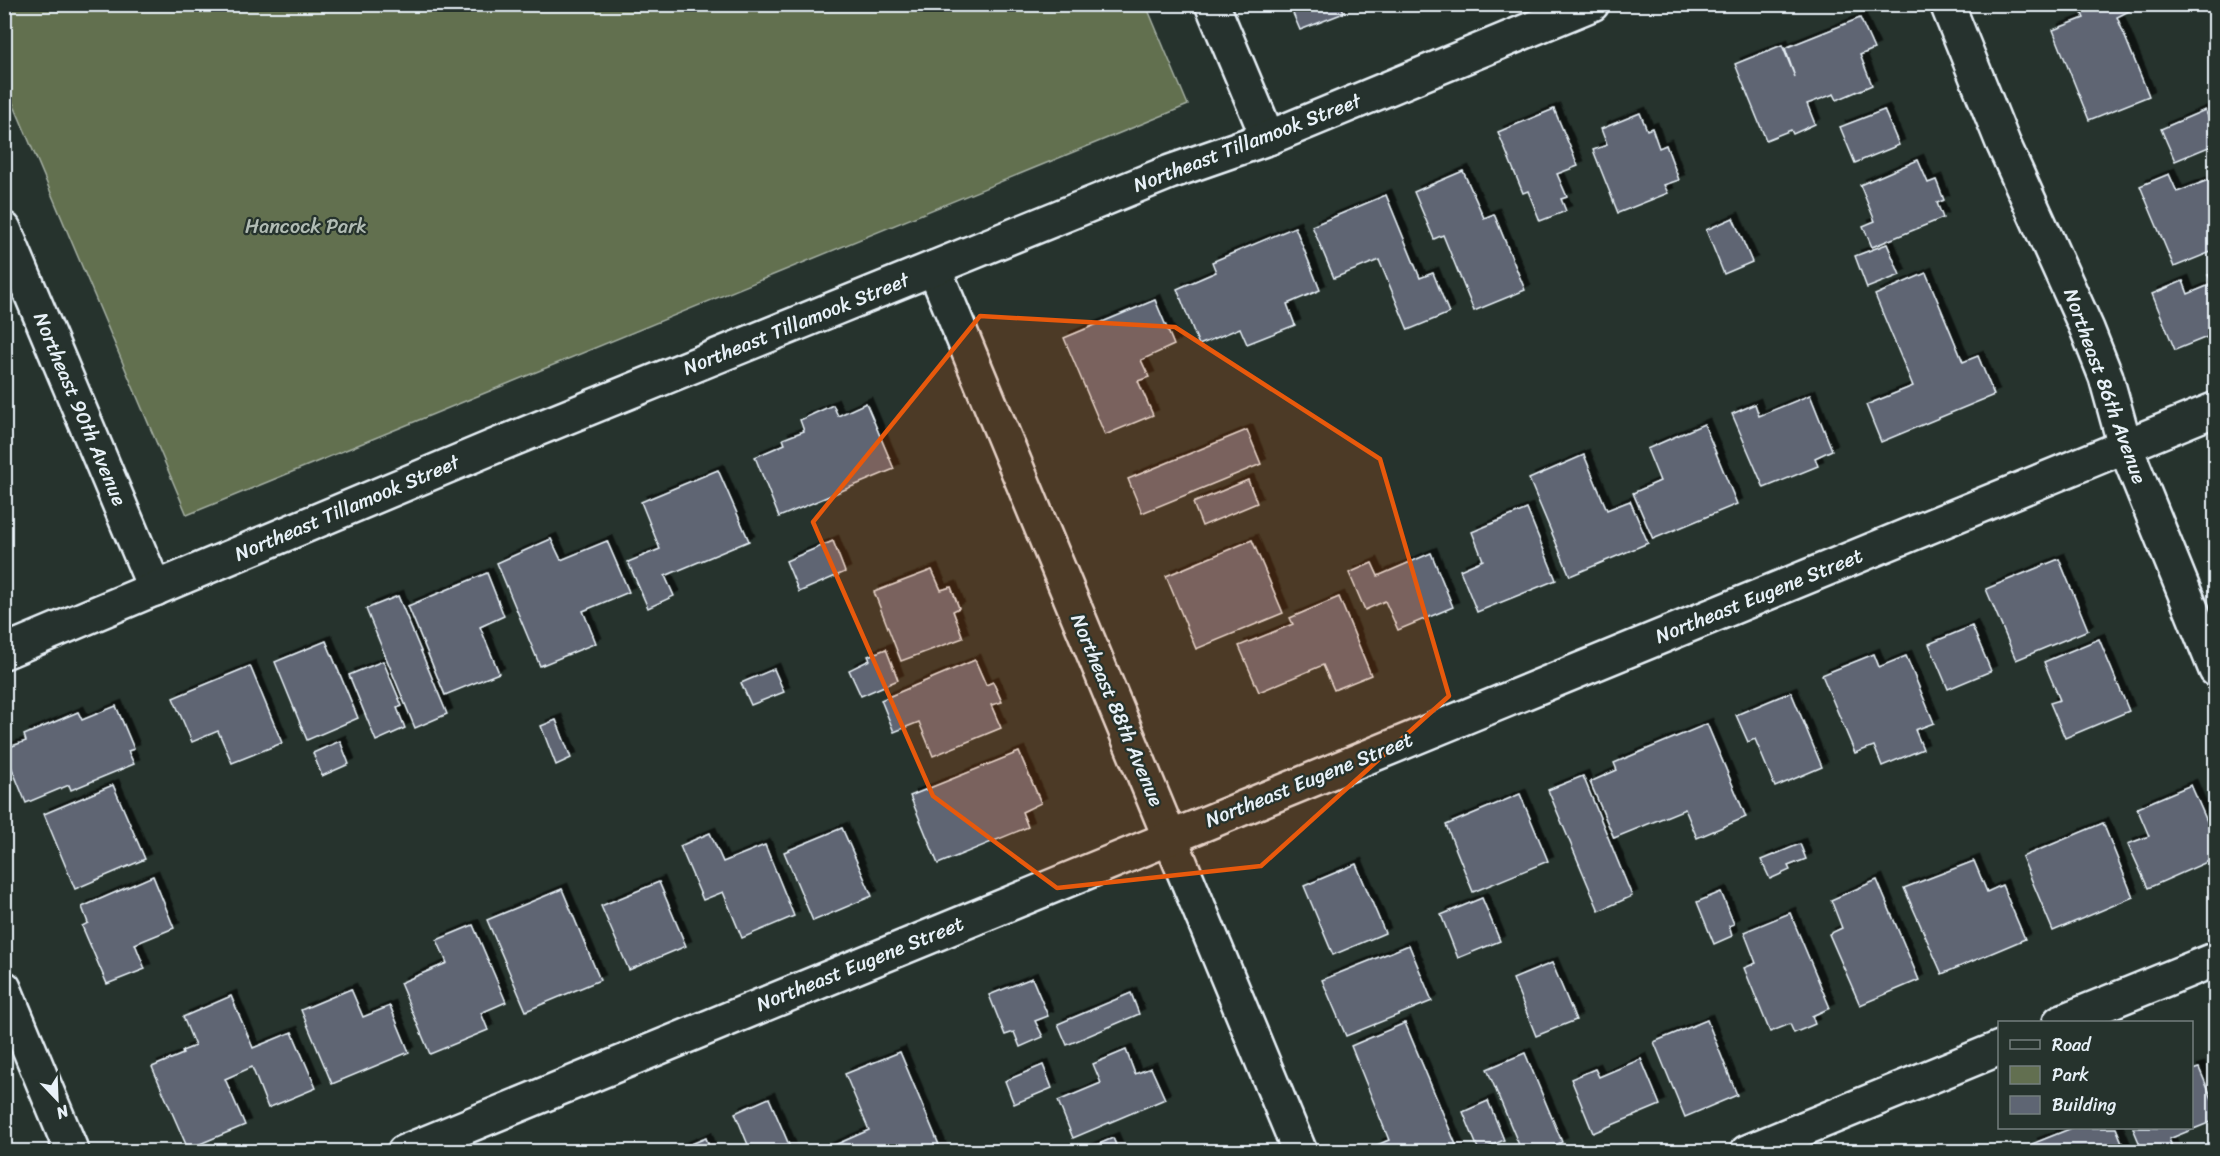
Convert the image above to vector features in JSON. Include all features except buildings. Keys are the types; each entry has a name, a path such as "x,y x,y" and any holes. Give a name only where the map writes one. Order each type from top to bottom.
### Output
{"street":[{"path":"1212,4 1268,138"},
{"name":"Northeast Tillamook Street","path":"4,652 494,447 1170,172 1268,138 1592,4"},
{"name":"Northeast 86th Avenue","path":"1947,4 2003,143 2087,329 2106,377 2125,446 2216,670"},
{"name":"Northeast 90th Avenue","path":"4,229 155,589"},
{"name":"Northeast 88th Avenue","path":"934,268 1299,1152"},
{"name":"Northeast Eugene Street","path":"404,1152 2216,409"},
{"path":"2065,1021 2216,959"},
{"path":"4,988 72,1152"},
{"path":"1747,1152 1998,1049"}],"highlighted area":[{"path":"980,316 1175,327 1380,459 1449,696 1261,866 1057,888 933,796 813,522"}],"green space":[{"name":"Hancock Park","path":"4,5 1146,5 1188,105 187,515 5,84"}]}
